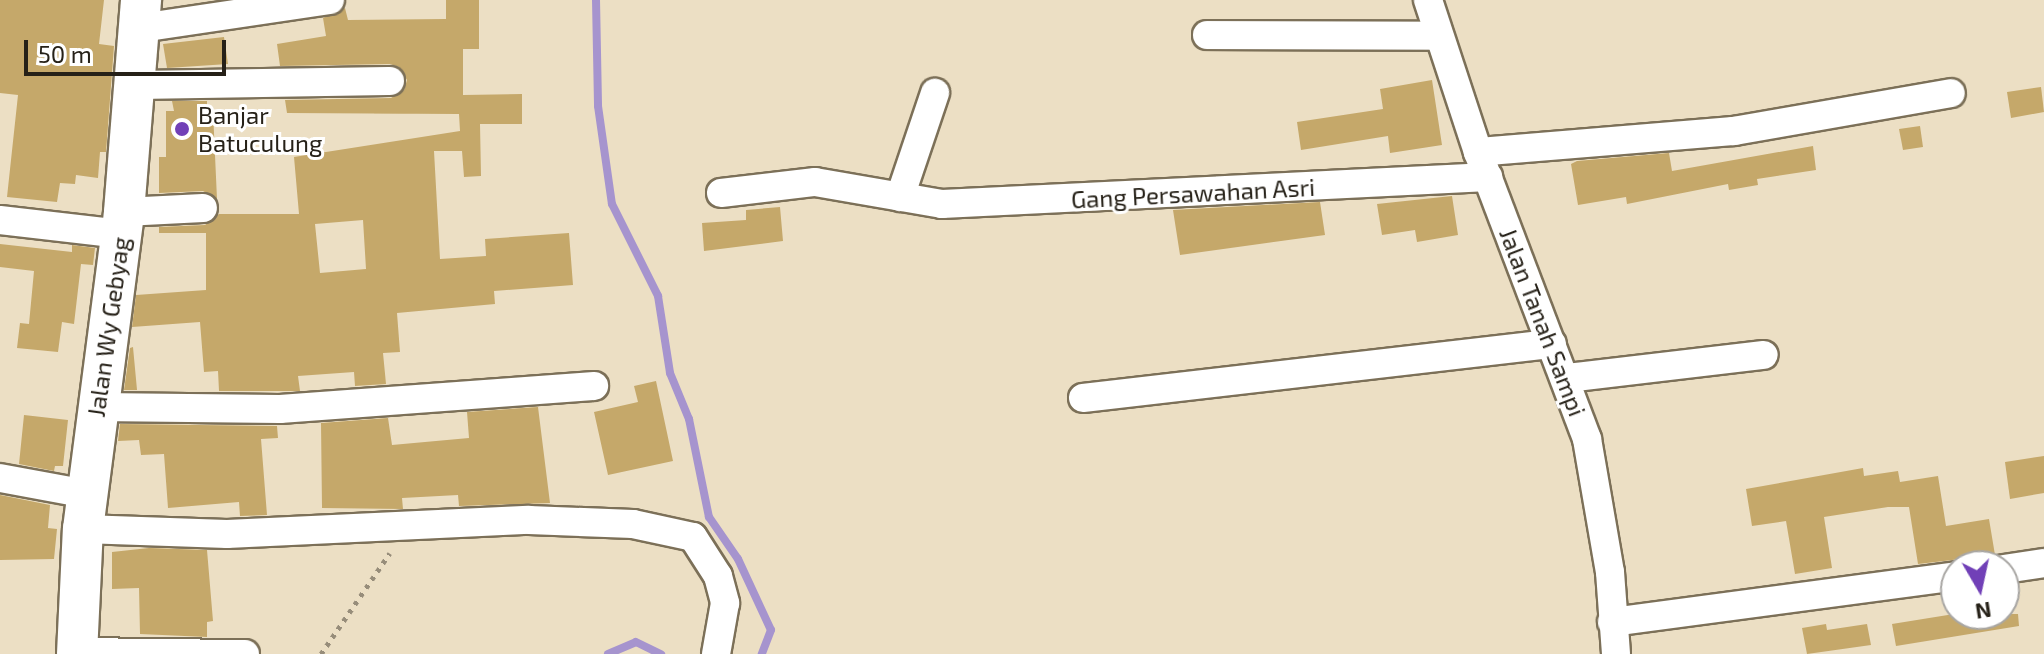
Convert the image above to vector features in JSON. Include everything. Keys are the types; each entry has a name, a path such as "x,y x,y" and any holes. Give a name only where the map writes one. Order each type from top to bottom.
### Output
{"street":[{"path":"140,14 330,0"},
{"name":"Jalan Tanah Sampi","path":"1428,0 1437,36 1483,164 1567,378 1598,491 1616,654"},
{"name":"Jalan Wy Gebyag","path":"77,653 85,511 123,223 140,14"},
{"path":"1207,35 1437,36"},
{"path":"136,85 390,81"},
{"path":"900,197 935,93"},
{"name":"Gang Persawahan Asri","path":"721,193 815,182 942,204 1083,201 1483,164 1734,131 1951,93"},
{"path":"0,220 123,223 203,208"},
{"path":"1083,398 1552,344"},
{"path":"1567,378 1764,355"},
{"path":"97,407 280,409 594,386"},
{"path":"0,478 85,511 227,534 407,529 529,520 633,524 693,537 718,576 725,603 716,654"},
{"path":"2020,567 2044,563"},
{"path":"1612,622 1940,578"},
{"path":"77,653 245,654"}],"path":[{"path":"321,654 407,529"}],"building":[{"path":"0,0 104,0 99,44 114,46 106,152 100,152 98,178 76,175 75,184 60,183 57,202 7,197 18,95 0,93"},
{"path":"446,0 479,0 479,49 463,49 463,95 522,94 522,124 480,124 481,176 464,177 462,151 434,151 440,259 486,256 485,239 569,233 573,285 494,291 495,304 397,313 400,352 383,353 386,384 355,386 354,372 298,376 300,391 219,391 218,371 204,372 200,322 132,327 136,295 206,290 206,233 159,233 159,227 205,225 219,214 299,214 294,157 460,131 459,114 287,113 285,100 391,98 404,90 407,80 399,67 390,64 280,66 277,44 326,36 323,18 345,8 348,20 446,19","holes":["363,220 366,269 320,273 315,224"]},
{"path":"224,37 228,64 167,68 163,44"},
{"path":"1432,80 1442,145 1390,153 1388,136 1301,150 1297,122 1383,109 1380,89"},
{"path":"2041,87 2044,112 2011,118 2007,92"},
{"path":"172,101 207,101 207,111 213,111 217,199 203,191 159,193 159,157 166,157 166,111 174,111"},
{"path":"1920,126 1923,147 1903,150 1899,129"},
{"path":"1813,146 1816,170 1757,179 1758,185 1729,190 1728,184 1627,204 1626,197 1578,205 1571,164 1669,153 1672,171"},
{"path":"1452,196 1458,235 1417,242 1415,230 1382,235 1377,204"},
{"path":"1320,202 1325,235 1180,255 1173,210"},
{"path":"780,207 783,241 704,251 702,223 746,220 746,210"},
{"path":"0,244 72,252 72,245 95,248 93,265 81,264 74,324 62,322 58,352 17,348 20,323 29,324 34,271 0,267"},
{"path":"133,347 137,390 124,390 130,348"},
{"path":"656,381 673,461 608,475 594,412 638,402 634,386"},
{"path":"538,407 550,503 459,506 458,495 402,498 403,509 322,508 321,423 388,418 392,445 469,438 467,412"},
{"path":"24,415 68,420 63,466 55,466 54,471 19,464"},
{"path":"120,424 277,426 278,438 261,439 267,515 240,516 239,502 168,508 164,454 141,455 139,440 118,441"},
{"path":"2044,456 2044,493 2010,499 2005,462"},
{"path":"1863,468 1864,476 1898,471 1900,482 1938,476 1946,526 1989,519 1994,550 1940,550 1940,561 1918,564 1909,507 1888,507 1824,517 1832,568 1795,574 1786,521 1752,526 1746,489"},
{"path":"0,495 50,505 48,528 57,529 54,559 0,560"},
{"path":"149,548 207,550 213,621 207,622 207,637 140,634 139,588 112,589 112,552"},
{"path":"1940,616 1940,630 1994,630 1896,646 1892,624"},
{"path":"1826,624 1827,630 1867,624 1871,645 1807,654 1802,628"}],"waterway":[{"path":"596,0 598,106 612,204 658,296 670,373 689,419 709,517 738,559 771,630 762,654"},
{"path":"608,654 636,642 661,654"}],"place":[{"name":"Banjar Batuculung","path":"182,129"}]}
